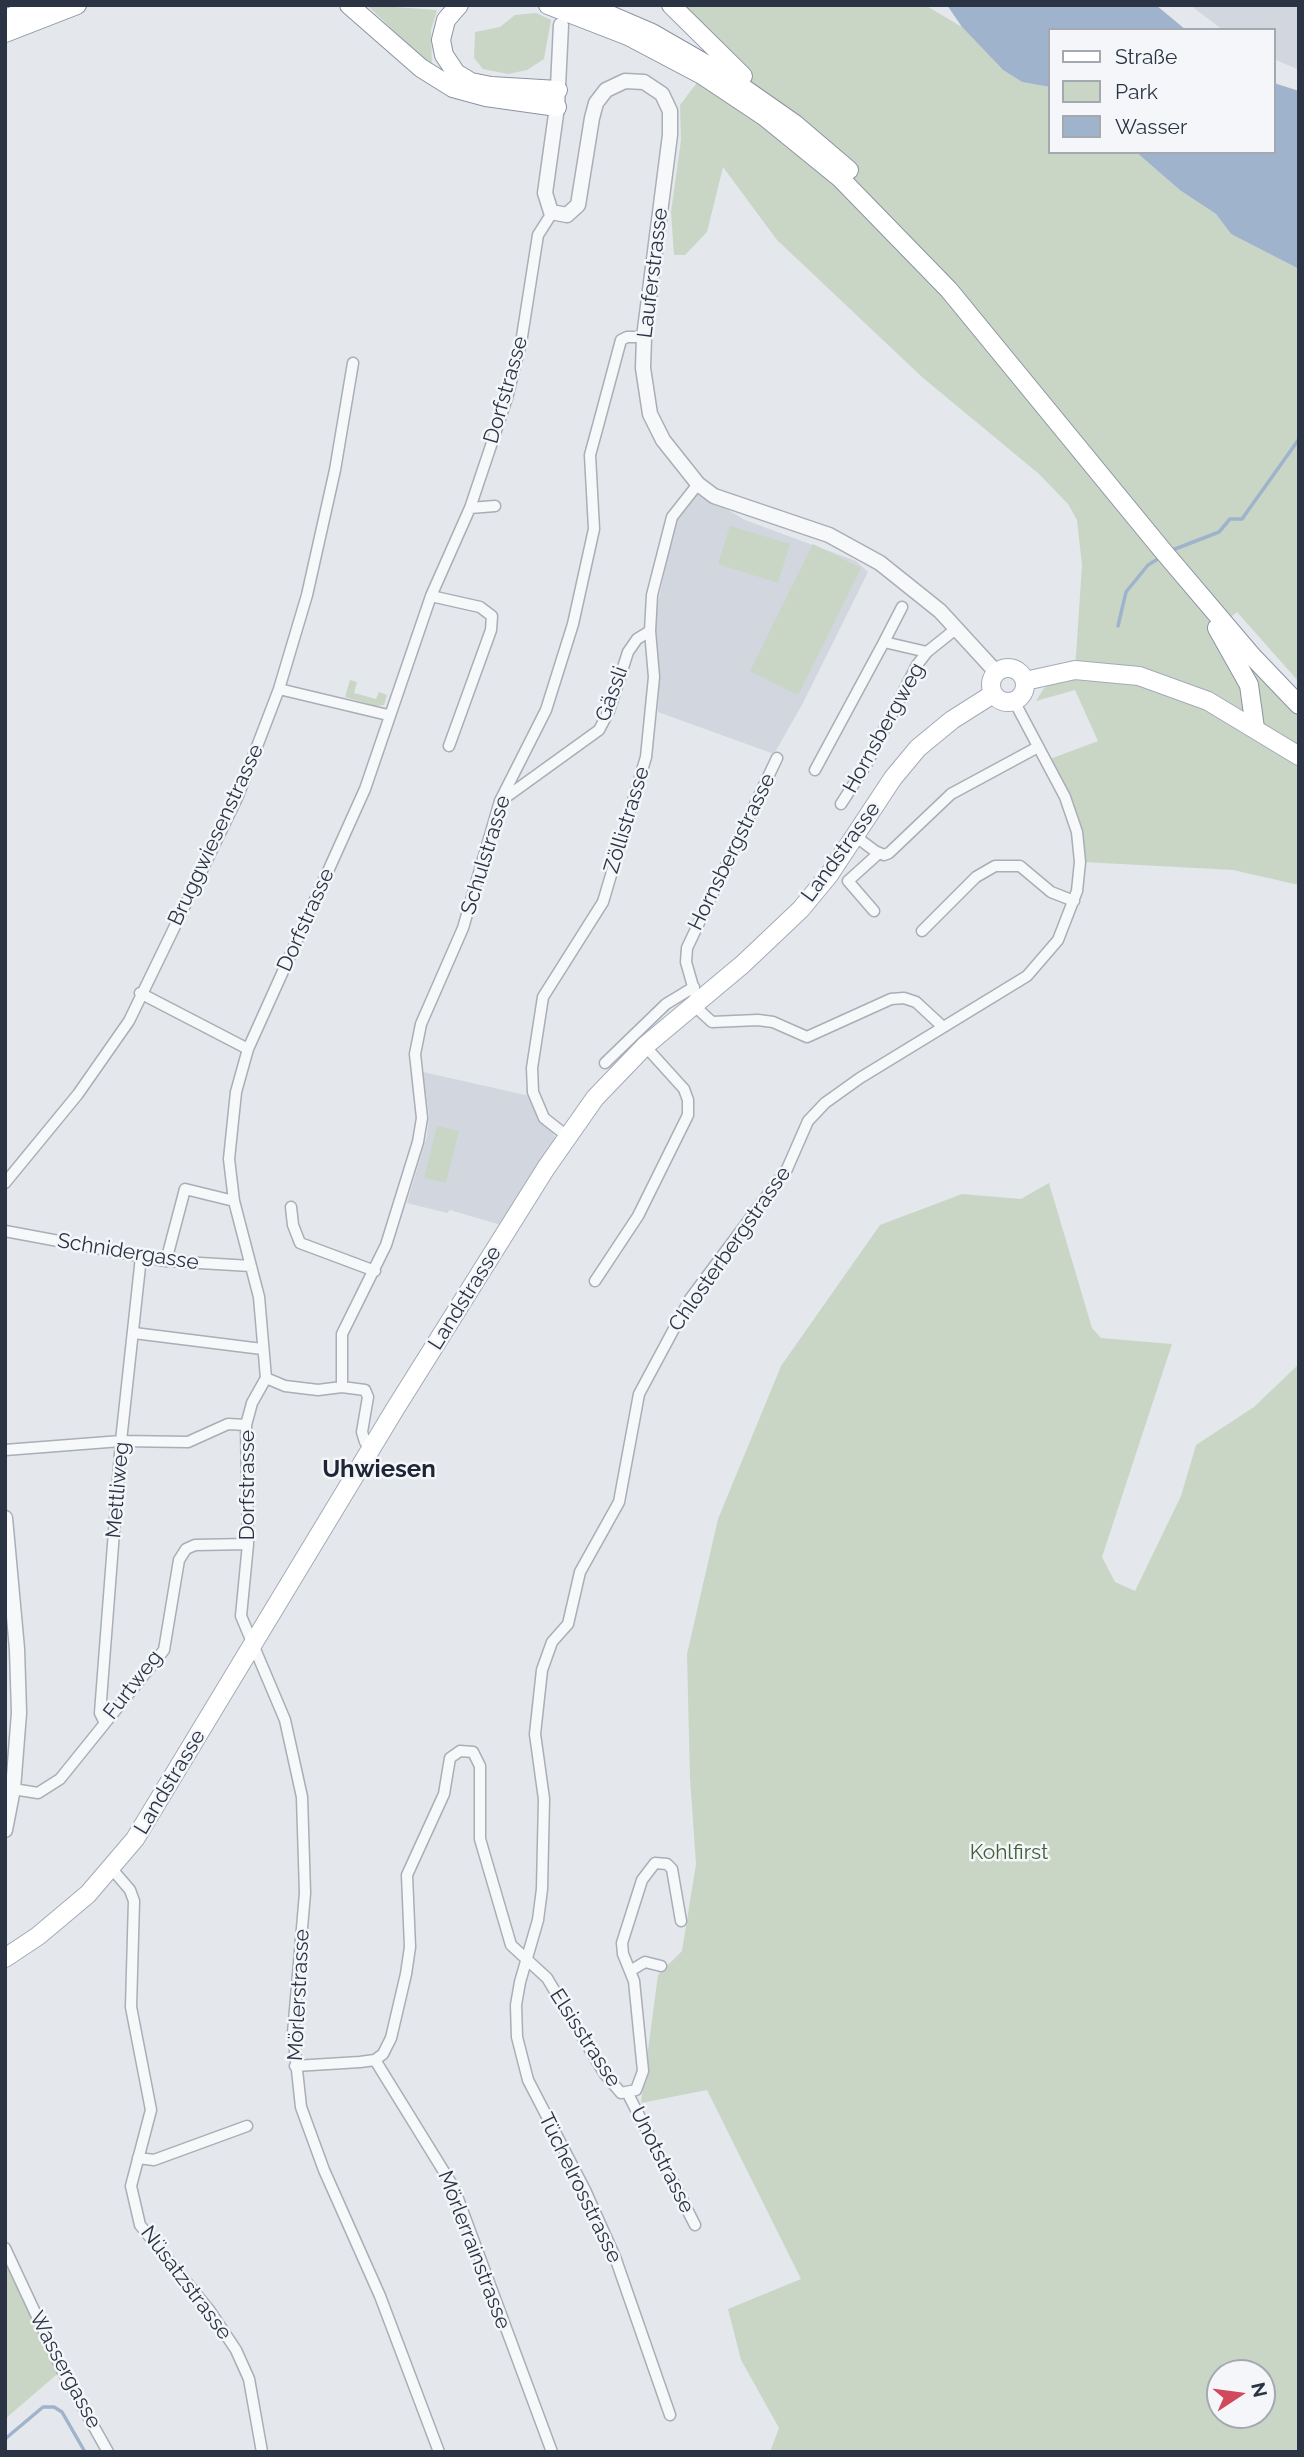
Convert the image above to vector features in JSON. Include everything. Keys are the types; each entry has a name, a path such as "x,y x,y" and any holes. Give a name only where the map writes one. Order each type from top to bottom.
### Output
{"main road":[{"path":"5,19 39,5"},
{"path":"5,33 77,5"},
{"path":"349,5 421,68 453,88 486,97 557,98"},
{"path":"459,5 446,20 441,35 443,55 456,73 471,82 557,98"},
{"path":"548,5 628,36 694,70 765,117 834,173 949,290 1147,523 1163,551 1299,705"},
{"path":"586,5 643,29 702,61 795,124"},
{"path":"671,5 795,124 859,179 932,254 1193,584 1244,673 1255,719"},
{"path":"1193,584 1299,692"},
{"path":"1012,668 1021,673 1025,681 1023,694 1014,701 1002,701 993,694 991,680 996,672 1012,668"},
{"path":"1025,681 1081,670 1118,672 1159,681 1255,719 1299,756"},
{"name":"Landstrasse","path":"5,1958 52,1926 112,1869 151,1816 373,1448 566,1136 604,1088 696,993 743,964 801,909 855,836 893,778 918,748 952,720 993,694"}],"street":[{"path":"552,214 545,197 557,98 561,25"},
{"name":"Lauferstrasse","path":"552,214 570,214 579,202 592,118 603,93 616,84 634,80 658,90 670,111 670,135 644,337 644,383 650,414 663,440 698,484 730,504 808,527 863,552 919,593 957,628 996,672"},
{"name":"Dorfstrasse","path":"254,1646 241,1616 248,1544 246,1425 252,1404 266,1378 261,1313 230,1179 230,1137 236,1092 248,1049 365,789 388,715 431,596 470,508 507,398 521,343 538,235 552,214"},
{"name":"Schulstrasse","path":"342,1387 342,1334 375,1271 418,1142 422,1118 415,1054 421,1024 463,928 500,801 546,710 573,624 594,529 590,455 621,340 627,337 644,337"},
{"name":"Bruggwiesenstrasse","path":"5,1183 118,1040 238,796 279,688 307,594 335,470 353,363"},
{"name":"Zöllistrasse","path":"566,1136 544,1118 533,1092 532,1068 543,997 603,901 646,757 654,677 650,631 652,595 670,522 678,507 698,484"},
{"path":"470,508 495,506"},
{"path":"431,596 480,607 492,616 491,631 449,746"},
{"name":"Hornsbergweg","path":"816,770 902,607"},
{"name":"Hornsbergweg","path":"841,804 866,765 906,683 927,652 957,628"},
{"name":"Gässli","path":"500,801 600,730 628,652 637,639 650,631"},
{"name":"Hornsbergweg","path":"884,642 927,652"},
{"path":"279,688 388,715"},
{"name":"Chlosterbergstrasse","path":"527,1958 542,1889 544,1799 535,1734 542,1670 552,1642 568,1624 580,1572 618,1502 639,1394 690,1299 787,1169 800,1135 816,1111 869,1072 1027,976 1058,940 1074,901 1080,862 1077,832 1065,797 1014,701"},
{"path":"855,836 884,855 896,849 951,794 1038,747"},
{"name":"Hornsbergstrasse","path":"696,993 686,962 692,934 777,758"},
{"path":"874,911 848,881 878,853"},
{"path":"922,931 976,877 995,866 1020,866 1051,892 1074,901"},
{"path":"140,993 248,1049"},
{"path":"605,1063 666,1004 696,993 699,1012 712,1023 758,1020 773,1022 807,1037 891,999 916,1002 943,1027"},
{"path":"595,1281 638,1216 688,1115 688,1100 684,1089 645,1046"},
{"path":"166,1262 185,1189 234,1201"},
{"path":"291,1207 293,1225 300,1243 375,1271"},
{"name":"Schnidergasse","path":"5,1231 166,1262 251,1266"},
{"name":"Mettliweg","path":"104,1721 100,1713 121,1441 141,1257"},
{"path":"134,1333 262,1349"},
{"path":"266,1378 285,1386 318,1391 342,1387 365,1390 368,1397 362,1432 365,1442 373,1448"},
{"path":"5,1450 121,1441 188,1442 228,1424 246,1425"},
{"path":"5,1518 19,1713 13,1789 5,1830"},
{"name":"Furtweg","path":"13,1789 38,1793 51,1788 164,1650 178,1560 186,1549 195,1545 248,1544"},
{"name":"Mörlerstrasse","path":"254,1646 285,1720 302,1797 306,1859 293,2033 301,2107 311,2138 380,2295 439,2452"},
{"name":"Elsisstrasse","path":"375,2060 383,2054 390,2038 407,1974 410,1947 407,1875 444,1794 450,1758 460,1751 472,1752 478,1760 479,1823 484,1853 508,1940 515,1950 547,1978 613,2088 628,2094 640,2086 643,2071 634,1981 623,1954 623,1937 642,1880 655,1863 667,1864 672,1869 681,1921"},
{"name":"Nüsatzstrasse","path":"112,1869 130,1890 134,1901 131,2007 150,2110 131,2186 140,2225 210,2311 236,2350 248,2379 258,2416 262,2452"},
{"name":"Tüchelrosstrasse","path":"527,1958 515,2021 521,2058 544,2114 602,2224 655,2363 670,2415"},
{"path":"630,1971 645,1962 661,1966"},
{"path":"295,2066 375,2060"},
{"name":"Mörlerrainstrasse","path":"375,2060 454,2189 552,2452"},
{"name":"Unotstrasse","path":"628,2094 695,2225"},
{"path":"138,2158 154,2160 247,2126"},
{"name":"Wassergasse","path":"5,2248 62,2370 108,2452"}],"shaded area":[{"path":"1190,5 1299,5 1299,70 1276,60 1276,28 1220,28"},
{"path":"697,492 745,520 856,561 868,572 803,703 774,754 658,712 659,677 652,630 677,515"},
{"path":"423,1072 530,1096 535,1110 556,1138 501,1225 450,1210 447,1213 407,1203 427,1136 429,1116"}],"green space":[{"path":"367,5 437,10 431,30 432,68"},
{"path":"671,5 925,5 962,27 1003,70 1022,82 1048,87 1048,154 1138,154 1181,191 1216,214 1231,234 1299,269 1299,682 1237,612 1221,625 1299,711 1299,885 1233,870 1084,862 1078,815 1050,759 1098,741 1075,690 1036,701 1044,688 1075,670 1082,565 1077,520 1068,504 1039,474 922,377 777,240 723,167 707,232 685,255 674,255 671,212 681,140 680,105 719,54"},
{"path":"536,13 551,20 544,59 527,70 508,74 483,69 474,58 475,32 500,27 515,15"},
{"path":"730,526 790,544 778,583 718,564"},
{"path":"813,544 861,568 798,695 750,671"},
{"path":"350,680 357,682 354,693 376,699 379,692 387,695 384,705 376,706 345,697"},
{"path":"437,1126 459,1131 446,1183 424,1178"},
{"name":"Kohlfirst","path":"1049,1183 1092,1328 1101,1338 1172,1344 1102,1557 1115,1582 1135,1591 1181,1496 1196,1445 1254,1407 1299,1364 1299,2452 770,2452 779,2428 741,2360 728,2309 801,2279 707,2090 641,2103 658,1975 682,1951 696,1864 690,1778 687,1654 718,1519 781,1366 880,1225 962,1194 1021,1199"},
{"path":"5,2248 62,2370 5,2419"}],"water":[{"path":"947,5 1156,5 1184,28 1048,28 1048,87 1022,82 1003,70 962,27"},
{"path":"1276,84 1299,91 1299,269 1231,234 1216,214 1181,191 1138,154 1276,154"}],"waterway":[{"path":"1170,551 1219,532 1230,519 1242,519 1299,439"},
{"path":"1118,626 1126,592 1148,565 1161,557"},
{"path":"5,2439 43,2407 54,2407 62,2412 85,2452"}],"district":[{"name":"Uhwiesen","path":"379,1470"}]}
